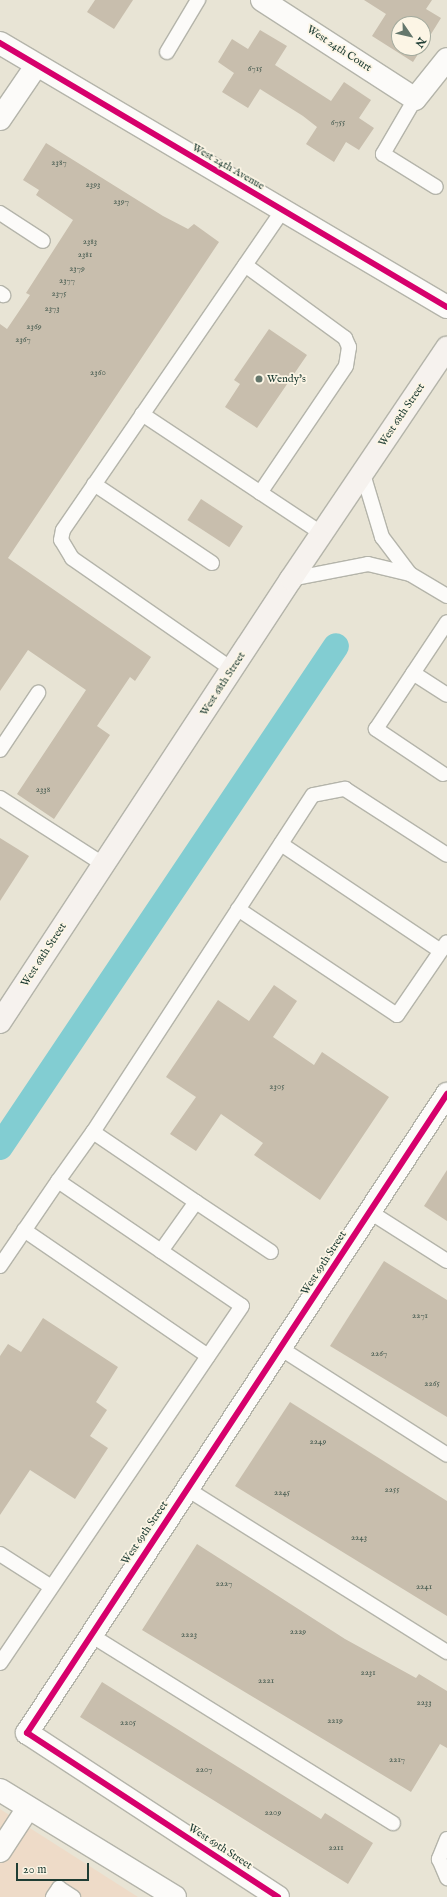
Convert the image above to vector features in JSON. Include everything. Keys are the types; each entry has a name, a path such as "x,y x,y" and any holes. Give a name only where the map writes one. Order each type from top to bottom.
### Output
{"main road":[{"name":"West 68th Street","path":"0,1022 103,864 233,670 291,578 447,348"}],"street":[{"name":"West 24th Court","path":"262,0 415,99"},
{"name":"West 24th Avenue","path":"0,43 36,66 447,307"},
{"path":"415,99 447,59"},
{"path":"0,119 36,66"},
{"name":"West 69th Street","path":"278,1897 27,1733 89,1634 187,1489 447,1094"},
{"path":"0,1790 175,1897"},
{"path":"0,1851 28,1808"}],"lane":[{"path":"167,52 198,0"},
{"path":"415,99 383,154 436,187"},
{"path":"233,670 72,558 64,549 63,530 282,211"},
{"path":"0,213 42,241"},
{"path":"245,265 345,338 348,347 346,366 260,493"},
{"path":"142,414 321,533"},
{"path":"362,474 382,538 410,574"},
{"path":"94,484 212,563"},
{"path":"291,578 368,564 410,574 447,596"},
{"path":"443,774 376,729 447,622"},
{"path":"413,673 447,695"},
{"path":"0,750 38,693"},
{"path":"0,1266 93,1132 313,795 345,789 447,855"},
{"path":"0,798 103,864"},
{"path":"238,909 396,1015 444,946 281,844"},
{"path":"93,1132 271,1252"},
{"path":"0,1663 50,1586 242,1306 58,1181"},
{"path":"161,1251 196,1202"},
{"path":"370,1212 447,1261"},
{"path":"24,1230 208,1356"},
{"path":"280,1348 447,1455"},
{"path":"187,1489 447,1652"},
{"path":"0,1554 50,1586"},
{"path":"89,1634 393,1823"},
{"path":"447,1839 440,1859 447,1878"},
{"path":"53,1897 59,1888 73,1897"}],"shaded area":[{"path":"0,1809 138,1897 0,1897"}],"building":[{"path":"95,0 133,0 114,29 87,12"},
{"path":"364,0 432,0 426,9 441,18 431,34 431,16 391,16 391,48 372,36 386,14"},
{"path":"260,30 287,46 275,65 331,101 344,82 371,100 359,118 374,128 359,150 346,142 334,162 306,144 317,127 303,116 260,89 248,108 222,92 234,73 218,62 232,39 248,49"},
{"path":"404,56 417,56 413,62"},
{"path":"46,143 163,216 188,229 194,224 219,242 8,558 151,657 135,681 130,677 97,726 110,735 54,819 17,794 86,690 28,650 0,691 0,324 7,329 30,295 26,293 73,220 36,195 39,190 23,180"},
{"name":"Wendy's","path":"269,329 307,355 257,428 225,407 240,384 234,380"},
{"path":"201,499 243,526 229,547 187,520"},
{"path":"0,838 29,856 0,901"},
{"path":"274,985 297,1001 273,1037 314,1065 322,1052 389,1097 320,1200 254,1155 263,1143 221,1114 196,1151 170,1134 196,1097 166,1077 218,1000 249,1021"},
{"path":"447,1170 447,1221 424,1206"},
{"path":"384,1261 447,1300 447,1417 330,1346"},
{"path":"43,1318 118,1367 96,1402 107,1410 90,1436 108,1448 75,1499 30,1470 0,1515 0,1356 8,1344 21,1352"},
{"path":"290,1402 447,1501 447,1616 235,1486"},
{"path":"197,1544 345,1639 416,1678 419,1674 447,1691 447,1748 440,1744 411,1792 142,1630"},
{"path":"102,1682 321,1819 325,1813 373,1843 348,1884 80,1717"}],"waterway":[{"path":"0,1147 336,646"}],"cycle path":[{"path":"0,43 447,307"},
{"path":"278,1897 27,1733 447,1094"}],"place":[{"name":"Wendy's","path":"259,379"}]}
